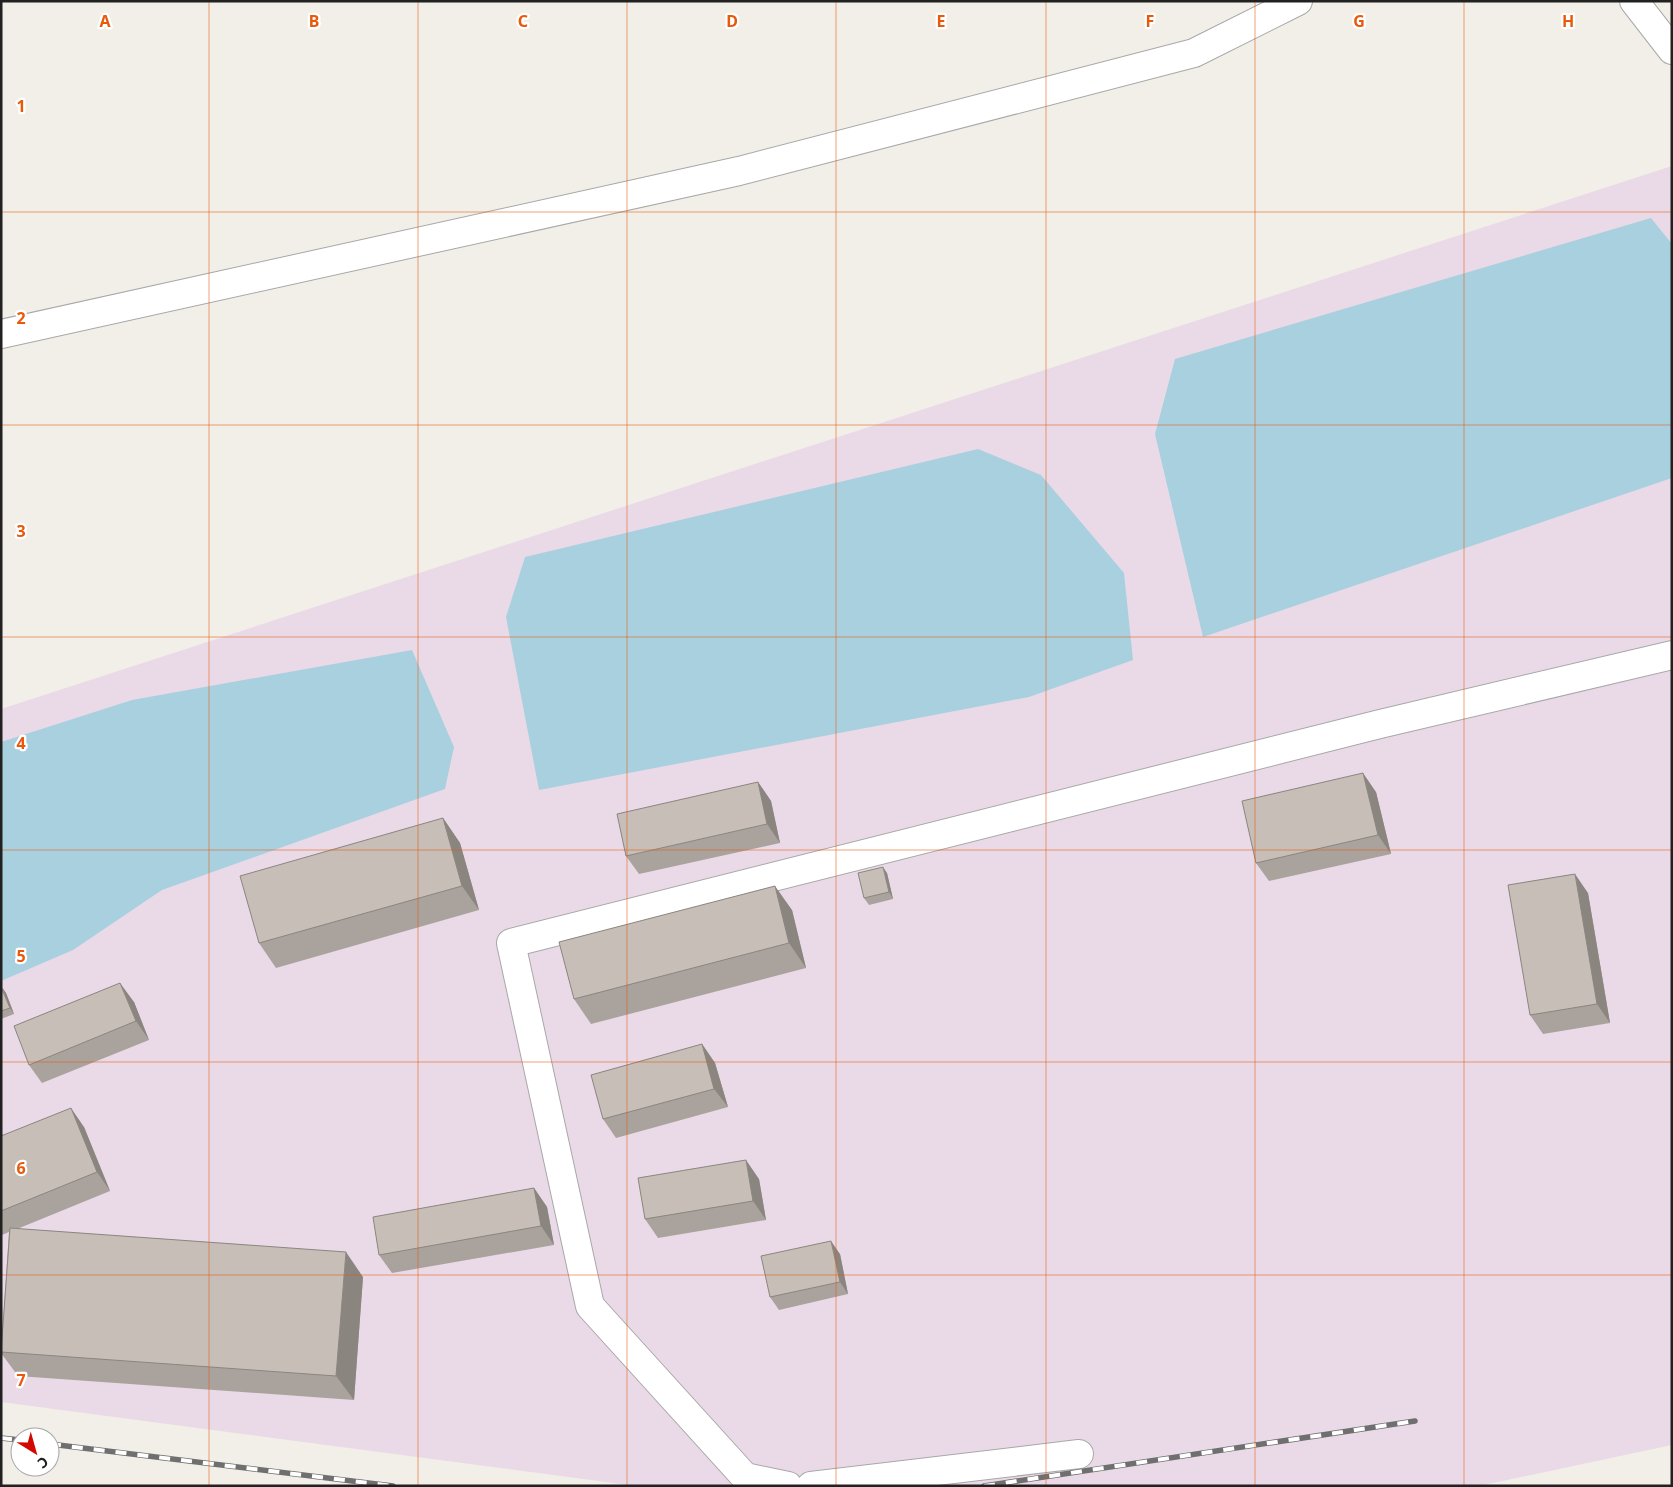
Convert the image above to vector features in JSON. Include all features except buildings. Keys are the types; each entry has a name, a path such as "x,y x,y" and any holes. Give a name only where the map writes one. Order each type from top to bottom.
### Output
{"street":[{"path":"1,334 739,171 1194,53 1298,1"},
{"path":"1634,1 1672,50"},
{"path":"788,1486 745,1476 590,1306 511,943 1371,726 1672,655"},
{"path":"811,1486 1079,1454"}],"shaded area":[{"path":"1672,166 1672,1445 1479,1486 636,1486 1,1402 1,709"}],"water":[{"path":"1651,218 1672,244 1672,478 1203,637 1155,434 1175,359"},
{"path":"978,449 1041,475 1124,573 1133,660 1029,697 539,790 506,617 525,557"},
{"path":"412,650 454,747 445,789 162,890 73,950 1,981 1,742 132,700"}],"railway":[{"path":"984,1486 1415,1421"},
{"path":"1,1438 10,1439"},
{"path":"60,1445 393,1486"}]}
